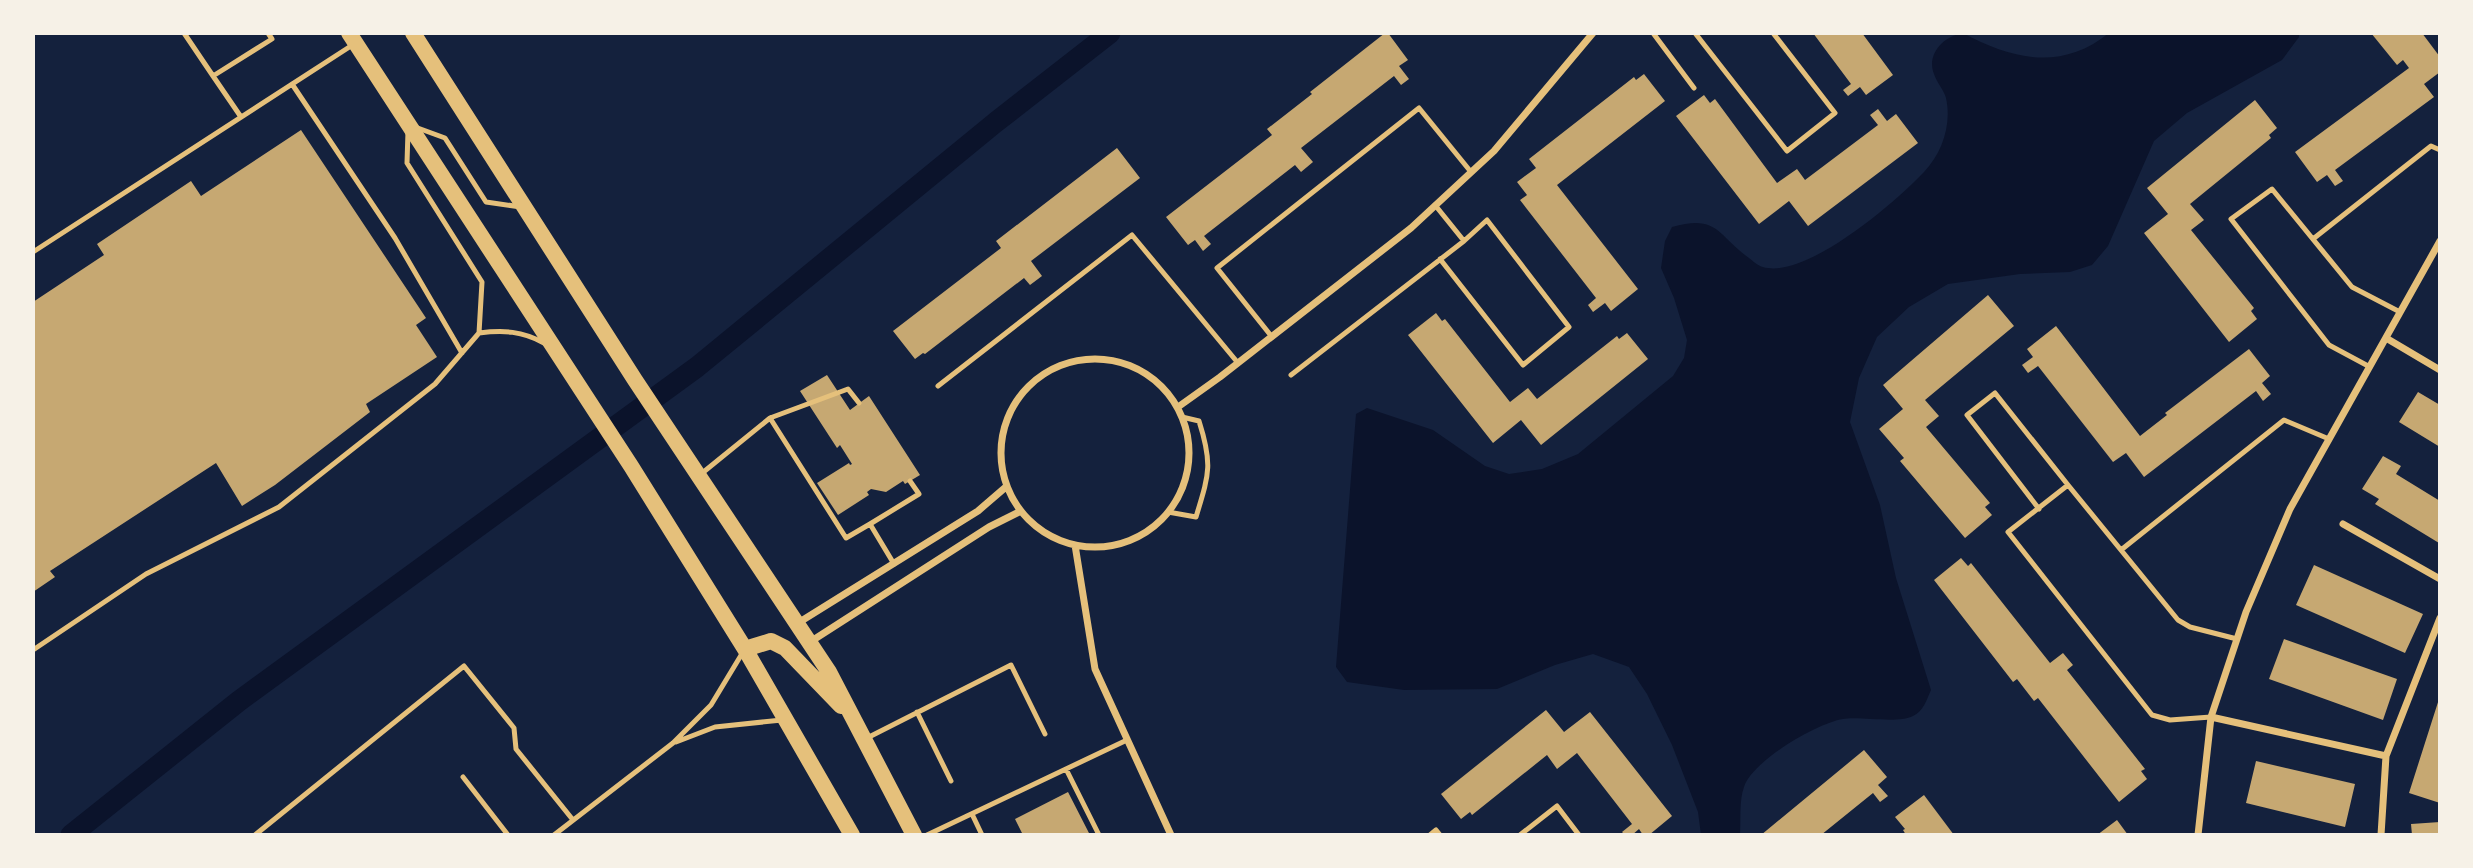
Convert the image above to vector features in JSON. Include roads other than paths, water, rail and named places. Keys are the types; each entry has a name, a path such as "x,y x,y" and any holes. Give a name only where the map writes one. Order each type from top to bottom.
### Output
{"main road":[{"path":"413,33 635,380 830,672 914,835"},
{"path":"352,38 631,466 745,649 852,835"},
{"path":"745,649 771,640 785,648 854,720"}],"street":[{"path":"1178,407 1411,228 1494,150 1593,33"},
{"path":"2198,835 2211,716 2246,612 2290,509 2440,241"},
{"path":"2386,338 2440,370"},
{"path":"1090,359 1125,363 1146,373 1164,388 1182,417 1188,433 1189,461 1183,488 1168,512 1149,530 1126,541 1101,547 1075,545 1055,538 1036,527 1021,511 1007,486 1002,463 1002,440 1008,417 1020,397 1036,380 1056,367 1090,359"},
{"path":"798,623 978,511 1007,486"},
{"path":"810,642 989,527 1021,511"},
{"path":"2343,524 2440,579"},
{"path":"1075,545 1095,669 1171,835"},
{"path":"2381,835 2386,756 2440,618"},
{"path":"2211,716 2386,756"}],"lane":[{"path":"184,33 241,117"},
{"path":"213,76 272,39 268,33"},
{"path":"1653,33 1694,88"},
{"path":"1695,33 1787,151 1835,113 1773,33"},
{"path":"33,251 292,84 352,38"},
{"path":"292,84 394,238 462,353"},
{"path":"1272,337 1217,268 1419,108 1471,172"},
{"path":"33,650 146,574 279,507 435,384 479,333 482,282 407,163 408,125 444,138 486,202 524,208"},
{"path":"2313,239 2431,146 2440,150"},
{"path":"2370,367 2329,345 2231,219 2272,189 2352,287 2400,312"},
{"path":"1435,205 1464,240"},
{"path":"1292,375 1487,220 1569,327 1523,365 1440,259"},
{"path":"938,386 1132,234 1238,363"},
{"path":"479,333 504,330 534,337 555,349"},
{"path":"699,476 770,418 848,389 859,403"},
{"path":"2039,509 1967,415 1995,393 2178,620 2190,627 2237,639"},
{"path":"1168,512 1196,517 1208,478 1209,452 1199,421 1182,417"},
{"path":"770,418 846,538 919,494 911,481"},
{"path":"2121,550 2284,420 2329,439"},
{"path":"2068,485 2008,532 2152,715 2170,720 2211,716"},
{"path":"870,524 894,564"},
{"path":"554,835 673,743 711,705 745,649"},
{"path":"864,739 1011,665 1045,734"},
{"path":"255,835 464,666 514,728 516,749 573,820"},
{"path":"917,712 951,781"},
{"path":"673,743 715,727 787,720"},
{"path":"927,835 1127,740"},
{"path":"1066,769 1099,835"},
{"path":"463,777 509,835"},
{"path":"1520,835 1556,806 1579,835"},
{"path":"972,814 982,835"},
{"path":"1430,835 1436,830 1440,835"}],"water":[{"path":"1963,33 2000,50 2037,57 2073,53 2109,33 2299,33 2299,37 2282,60 2187,113 2154,141 2108,246 2092,265 2070,272 2020,274 1948,284 1909,307 1877,337 1859,378 1850,422 1880,505 1896,578 1931,690 1919,712 1898,719 1843,719 1802,735 1772,755 1749,777 1741,798 1740,835 1701,835 1698,812 1672,745 1647,694 1629,667 1593,654 1555,665 1497,689 1404,690 1347,682 1336,667 1356,414 1367,408 1433,430 1485,466 1509,474 1542,469 1578,454 1673,376 1684,358 1687,340 1661,268 1665,241 1672,227 1699,223 1708,225 1759,266 1781,268 1802,262 1849,236 1911,185 1936,156 1944,138 1948,108 1945,95 1934,74 1932,60 1943,42"}],"waterway":[{"path":"71,835 239,701 697,367 996,122 1110,33"}]}
